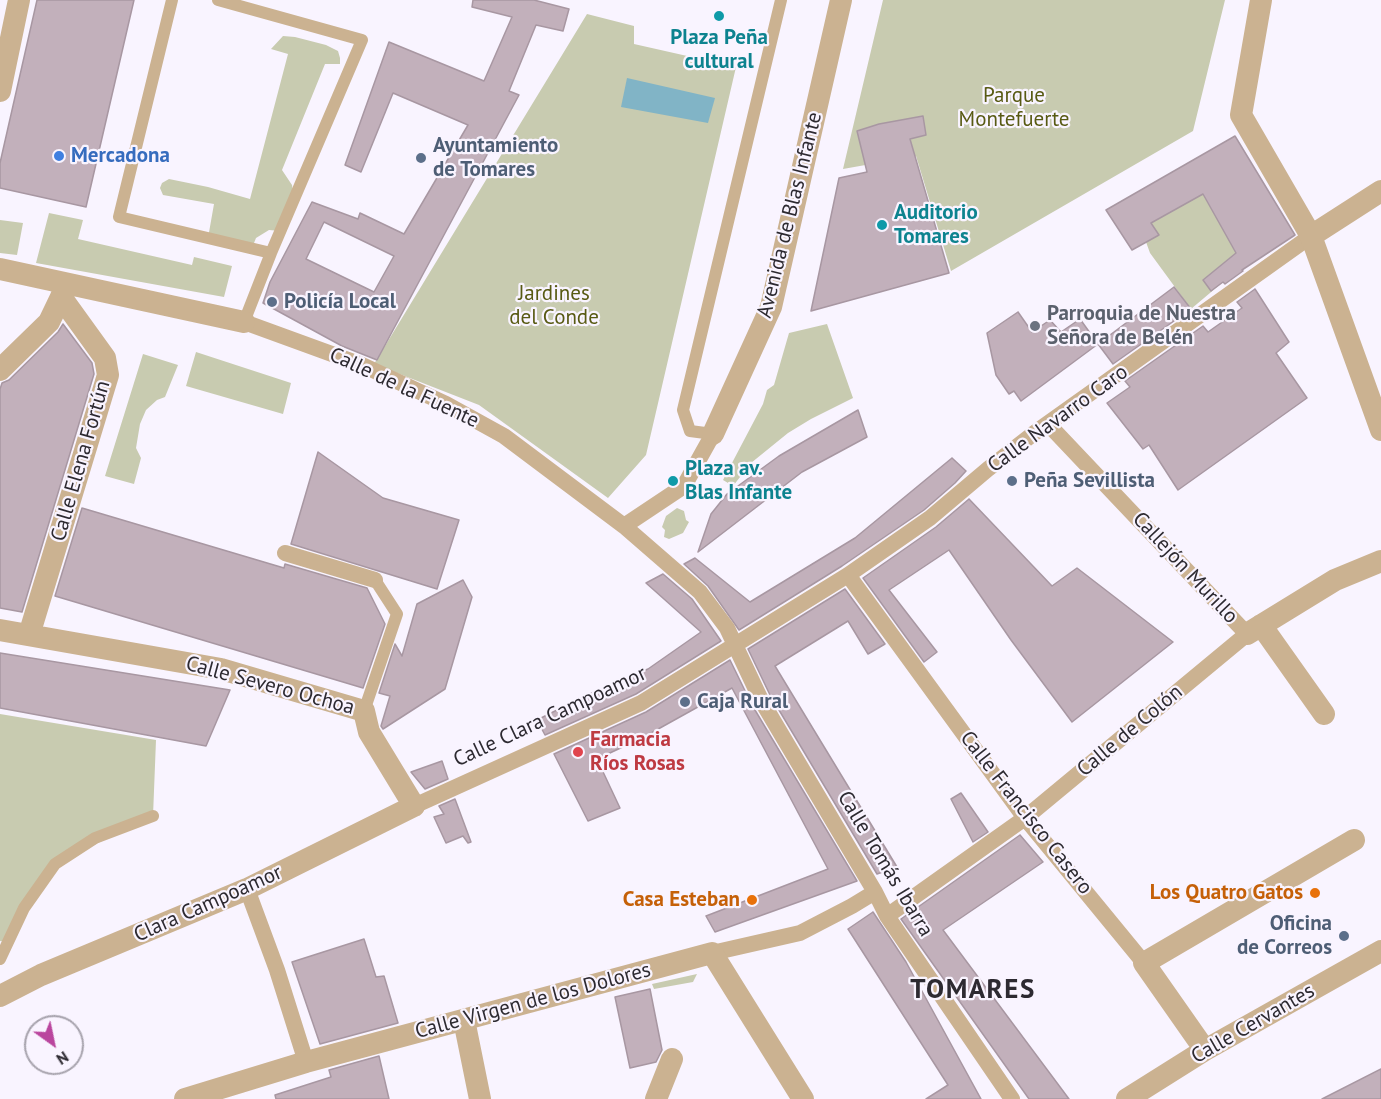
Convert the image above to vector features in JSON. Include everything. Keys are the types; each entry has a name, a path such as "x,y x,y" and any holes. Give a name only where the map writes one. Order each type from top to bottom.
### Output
{"street":[{"path":"0,91 19,0"},
{"name":"Avenida de Blas Infante","path":"624,526 684,486 713,434 771,307 841,0"},
{"path":"1261,0 1241,115 1311,236 1381,430"},
{"name":"Calle Navarro Caro","path":"733,645 848,574 930,518 988,469 1048,424 1311,236 1381,191"},
{"name":"Calle de la Fuente","path":"0,269 60,289 244,322 362,365 447,404 504,436 624,526 700,592 727,628 733,645"},
{"path":"0,370 49,322 60,289"},
{"name":"Calle Elena Fortún","path":"29,635 108,375 105,358 60,289"},
{"name":"Callejón Murillo","path":"1048,424 1254,629 1324,714"},
{"path":"285,553 375,580"},
{"name":"Calle de Colón","path":"887,916 1025,818 1254,629 1335,580 1381,561"},
{"name":"Calle Francisco Casero","path":"848,574 1025,818 1144,963 1205,1050"},
{"name":"Calle Severo Ochoa","path":"0,630 221,669 364,711 369,732 414,806"},
{"name":"Calle Clara Campoamor","path":"414,806 641,703 733,645"},
{"name":"Calle Tomás Ibarra","path":"733,645 761,700 887,916 1012,1099"},
{"name":"Clara Campoamor","path":"0,996 41,975 247,889 414,806"},
{"path":"1144,963 1354,840"},
{"path":"247,889 277,970 306,1062"},
{"name":"Calle Virgen de los Dolores","path":"185,1099 306,1062 711,953 800,933 874,892"},
{"name":"Calle Cervantes","path":"1127,1099 1205,1050 1381,951"},
{"path":"711,953 802,1099"},
{"path":"464,1020 480,1099"},
{"path":"656,1099 672,1059"}],"lane":[{"path":"172,0 118,218 271,253"},
{"path":"218,0 362,40 244,322"},
{"path":"713,434 690,431 683,410 781,0"},
{"path":"364,711 396,614 375,580"},
{"path":"0,959 24,908 55,864 95,838 153,816"}],"green space":[{"name":"Parque Montefuerte","path":"883,0 1225,0 1193,131 951,271 916,156 843,169"},
{"name":"Jardines del Conde","path":"587,14 634,26 634,44 736,67 646,455 608,498 479,405 374,364"},
{"path":"283,36 326,45 338,51 340,58 340,64 325,64 282,170 292,185 294,200 280,231 269,230 256,238 252,248 208,238 214,204 163,195 160,188 162,183 169,179 250,199 288,54 271,49"},
{"path":"1203,194 1236,253 1215,270 1223,282 1191,309 1150,253 1146,242 1159,235 1151,223"},
{"path":"49,213 83,220 78,239 192,265 194,257 232,266 224,297 36,263"},
{"path":"0,220 23,223 17,255 0,253"},
{"path":"827,324 853,398 788,433 751,463 733,486 723,480 763,404 767,390 774,385 789,333"},
{"path":"196,352 291,383 283,414 186,386"},
{"path":"143,354 178,365 165,397 157,400 146,410 140,424 136,448 141,458 134,484 105,476"},
{"path":"677,508 684,511 686,520 689,522 683,533 669,539 664,537 665,530 662,527 666,516"},
{"path":"0,714 156,740 153,816 55,864 8,942 0,941"},
{"path":"697,974 693,982 654,989 652,984"}],"water":[{"path":"627,78 715,98 708,123 621,107"}],"building":[{"path":"37,0 134,0 86,207 0,188 0,163"},
{"path":"473,0 534,0 569,9 563,31 536,25 509,91 519,95 377,360 342,346 263,303 270,282 312,202 358,219 360,213 404,234 468,125 393,93 361,172 345,165 389,42 484,81 512,17 472,7","holes":["324,222 394,256 374,292 306,259"]},
{"name":"Auditorio Tomares","path":"923,116 926,135 910,139 949,273 811,311 839,178 867,172 857,131 879,124"},
{"path":"1235,136 1295,235 1225,284 1223,282 1211,291 1203,280 1236,253 1203,194 1151,223 1159,235 1132,250 1106,210"},
{"path":"1174,287 1191,309 1113,364 1098,344"},
{"path":"1255,289 1289,342 1276,353 1307,398 1178,490 1149,445 1143,449 1107,403 1130,387 1125,381 1203,326 1208,332 1242,308 1237,302"},
{"path":"1018,312 1032,332 1050,320 1061,332 1080,319 1098,344 1021,401 1014,391 1009,394 996,375 987,333"},
{"path":"63,324 92,363 94,374 22,612 0,608 0,389 2,383 9,380 58,332"},
{"path":"858,410 867,437 802,472 698,552 711,514 727,494 779,456"},
{"path":"318,452 383,498 459,520 437,589 291,544"},
{"path":"952,458 966,471 924,510 842,566 739,630 708,586 684,564 695,558 750,602 855,538"},
{"path":"969,499 1052,586 1077,568 1173,642 1072,722 1011,640 949,550 889,590 937,652 924,662 863,578 936,527"},
{"path":"82,508 284,568 285,564 367,588 385,624 363,688 55,596"},
{"path":"663,574 692,599 721,641 636,694 545,735 537,720 648,669 701,632 646,583"},
{"path":"463,580 472,597 445,689 383,729 381,726 390,696 379,693 395,644 402,656 417,604"},
{"path":"845,589 885,644 868,654 848,621 775,666 897,867 877,874 770,695 748,649"},
{"path":"0,653 230,690 206,746 0,708"},
{"path":"730,660 752,705 857,881 715,932 706,916 828,869 732,688 642,738 597,759 620,808 588,821 554,754 646,712"},
{"path":"442,761 448,779 425,789 411,772"},
{"path":"961,793 988,832 973,842 951,799"},
{"path":"455,799 471,842 468,843 463,836 446,843 434,817 444,814 439,806"},
{"path":"1020,835 1043,862 943,930 1069,1099 1029,1099 901,919"},
{"path":"873,912 906,962 981,1099 926,1099 948,1085 848,929"},
{"path":"364,939 376,977 384,976 398,1023 320,1044 292,962"},
{"path":"650,989 662,1050 656,1062 630,1068 615,997"},
{"path":"379,1056 389,1099 276,1099 275,1095 331,1077 329,1070"},
{"path":"1381,1069 1381,1099 1322,1099"}],"place":[{"name":"Plaza Peña cultural","path":"719,16"},
{"name":"Mercadona","path":"59,156"},
{"name":"Ayuntamiento de Tomares","path":"421,158"},
{"name":"Auditorio Tomares","path":"882,225"},
{"name":"Policía Local","path":"272,302"},
{"name":"Parroquia de Nuestra Señora de Belén","path":"1035,326"},
{"name":"Plaza av. Blas Infante","path":"673,481"},
{"name":"Peña Sevillista","path":"1012,481"},
{"name":"Caja Rural","path":"685,702"},
{"name":"Farmacia Ríos Rosas","path":"578,752"},
{"name":"Los Quatro Gatos","path":"1315,893"},
{"name":"Casa Esteban","path":"752,900"},
{"name":"Oficina de Correos","path":"1344,936"}],"district":[{"name":"TOMARES","path":"973,990"}]}
